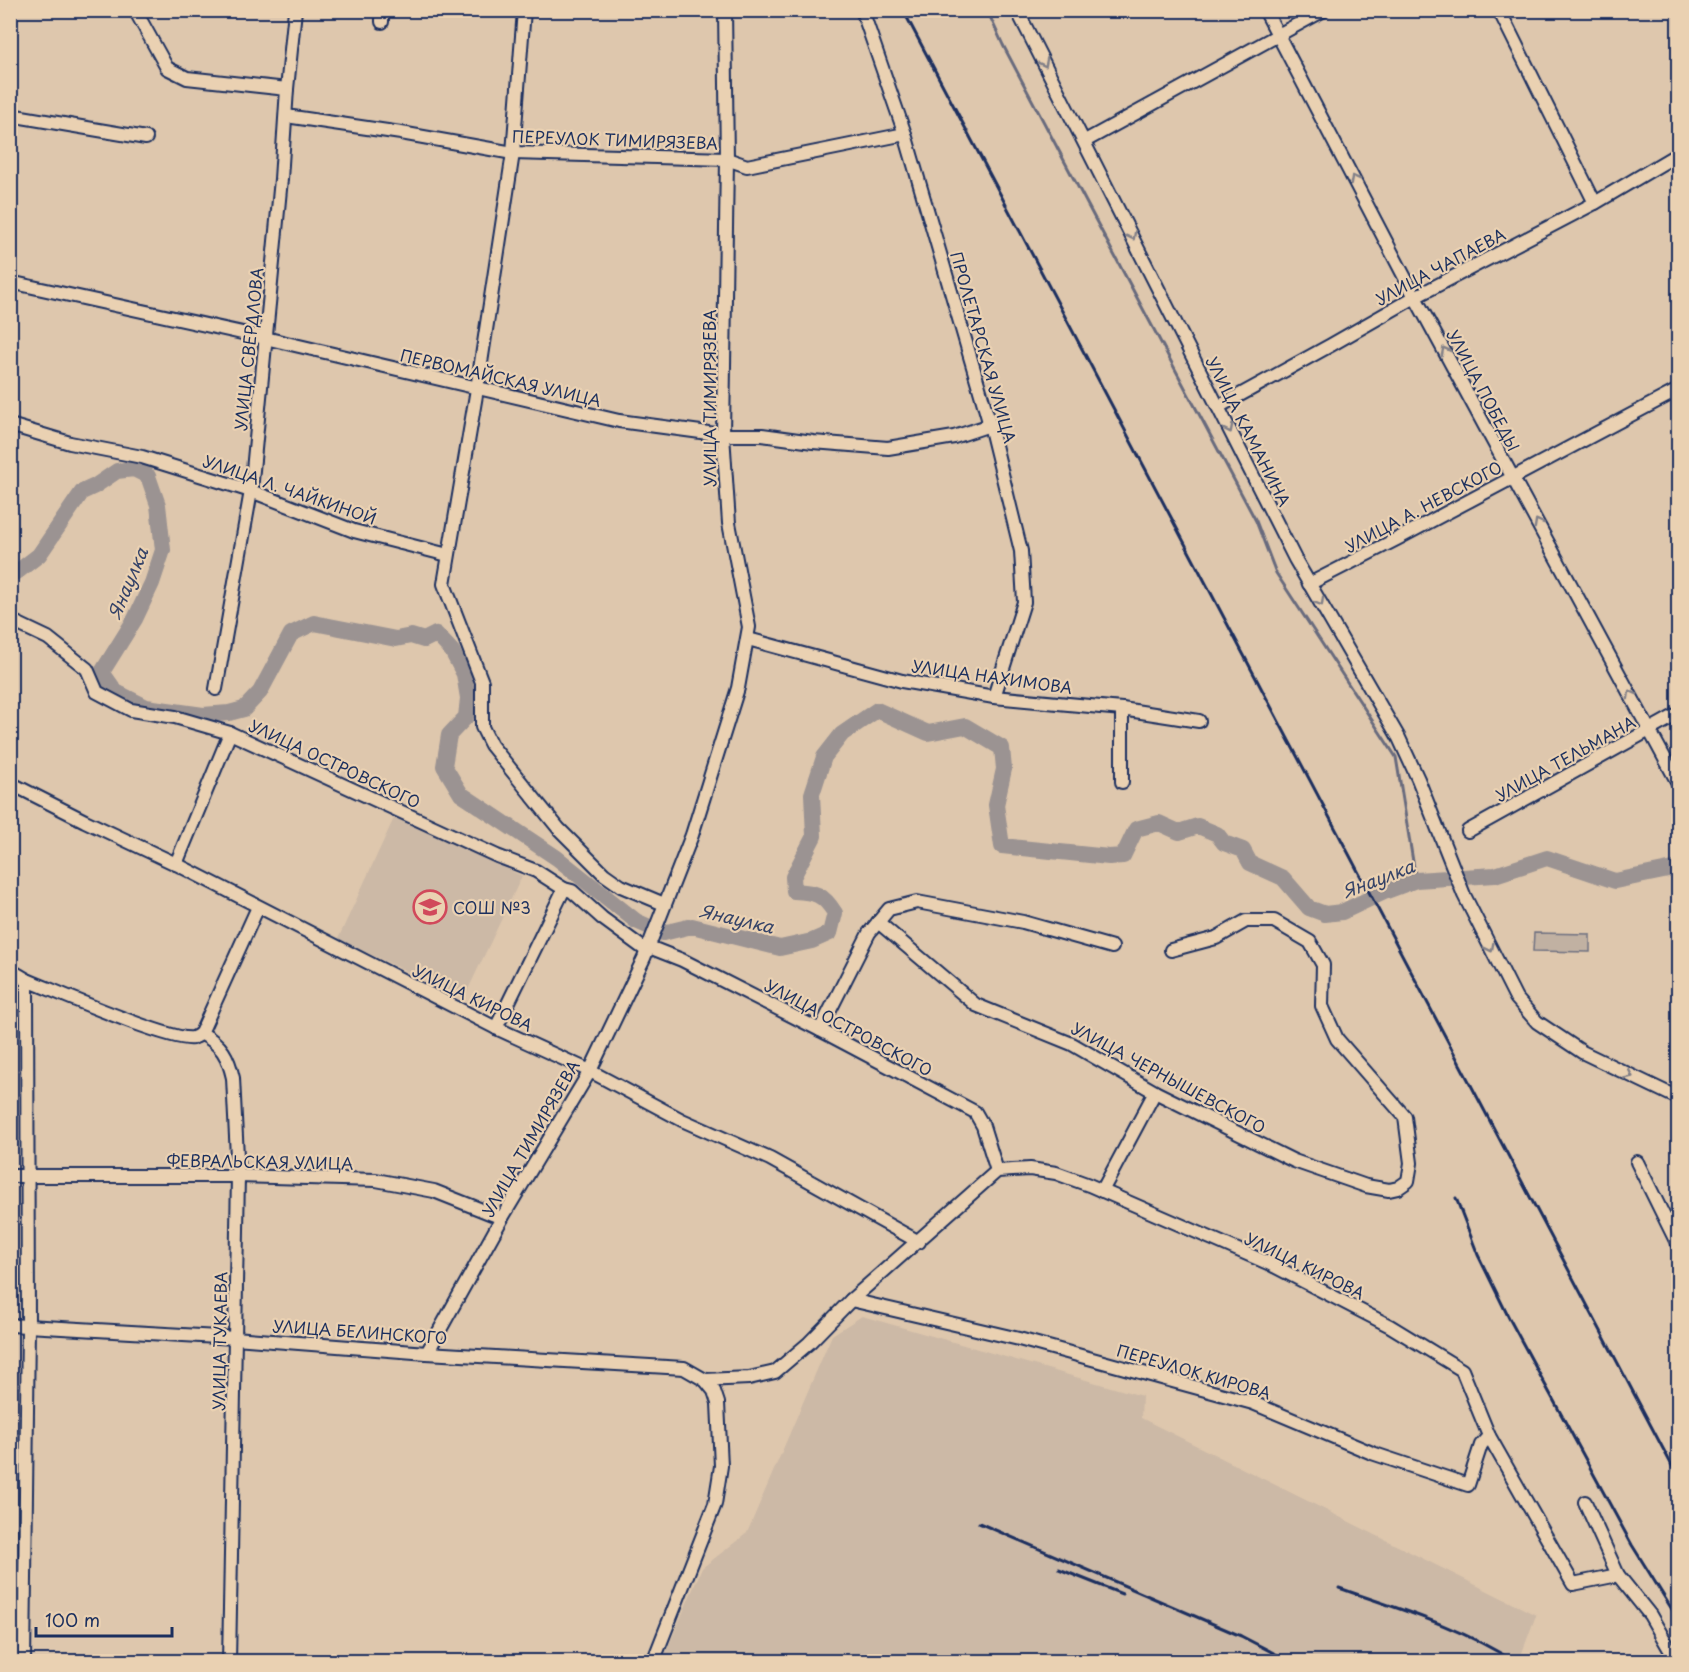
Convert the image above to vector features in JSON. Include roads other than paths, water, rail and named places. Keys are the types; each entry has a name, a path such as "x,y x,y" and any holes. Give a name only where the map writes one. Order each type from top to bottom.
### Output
{"street":[{"path":"135,10 167,68 187,78 287,89"},
{"name":"УЛИЦА СВЕРДЛОВА","path":"216,689 251,491 295,10"},
{"path":"524,10 513,153 444,584 482,682 482,727 492,745 559,830 604,874 662,909"},
{"name":"УЛИЦА ТИМИРЯЗЕВА","path":"427,1353 502,1218 590,1071 649,945 692,835 738,688 749,627 729,523 723,435 727,159 725,10"},
{"name":"ПРОЛЕТАРСКАЯ УЛИЦА","path":"862,10 905,134 990,425 1022,551 1024,602 994,697"},
{"name":"УЛИЦА КАМАНИНА","path":"1017,10 1309,584 1399,738 1418,779 1464,895 1516,998 1538,1022 1582,1052 1678,1098"},
{"name":"УЛИЦА ПОБЕДЫ","path":"1265,10 1415,297 1651,729 1678,783"},
{"path":"1084,141 1324,10"},
{"path":"1499,10 1595,203"},
{"path":"10,115 146,138"},
{"name":"ПЕРЕУЛОК ТИМИРЯЗЕВА","path":"286,116 513,153 727,159 747,166 905,134"},
{"name":"УЛИЦА ЧАПАЕВА","path":"1218,407 1415,297 1595,203 1678,154"},
{"name":"ПЕРВОМАЙСКАЯ УЛИЦА","path":"10,282 265,338 618,421 723,435 762,435 888,448 954,436 990,425"},
{"name":"УЛИЦА А. НЕВСКОГО","path":"1309,584 1678,390"},
{"name":"УЛИЦА Л. ЧАЙКИНОЙ","path":"10,425 70,443 142,457 251,491 354,531 448,555"},
{"name":"УЛИЦА ОСТРОВСКОГО","path":"10,620 48,638 87,669 97,692 131,710 175,717 230,733 487,851 536,871 564,889 572,891 602,918 649,945 820,1030 975,1112 983,1126 997,1171"},
{"name":"УЛИЦА НАХИМОВА","path":"748,639 902,681 994,697 1122,709 1199,721"},
{"path":"1122,709 1122,782"},
{"name":"УЛИЦА ТЕЛЬМАНА","path":"1468,831 1678,714"},
{"path":"176,864 230,733"},
{"name":"УЛИЦА КИРОВА","path":"10,783 176,864 496,1028 590,1071 682,1119 770,1159 919,1242"},
{"path":"496,1028 564,889"},
{"path":"820,1030 869,933 889,909 917,902 1023,922 1112,947"},
{"path":"10,970 27,980 161,1031 178,1037 194,1038 201,1033 258,907"},
{"name":"УЛИЦА ЧЕРНЫШЕВСКОГО","path":"878,922 976,1005 1072,1044 1155,1092 1294,1161 1366,1186 1389,1190 1398,1188 1408,1181 1411,1163 1405,1117 1337,1039 1322,1006 1323,965 1310,942 1274,921 1246,921 1215,938 1171,950"},
{"path":"24,1662 28,1327 27,980"},
{"name":"УЛИЦА ТУКАЕВА","path":"201,1033 215,1041 224,1052 230,1065 238,1176 229,1662"},
{"path":"1102,1191 1155,1092"},
{"path":"1637,1162 1678,1245"},
{"name":"УЛИЦА КИРОВА","path":"997,1171 1030,1169 1056,1173 1102,1191 1270,1264 1390,1326 1462,1370 1489,1436 1573,1584 1618,1575"},
{"path":"705,1380 749,1378 775,1372 809,1343 851,1300 997,1171"},
{"name":"ФЕВРАЛЬСКАЯ УЛИЦА","path":"10,1176 238,1176 376,1180 434,1191 502,1218"},
{"name":"ПЕРЕУЛОК КИРОВА","path":"851,1300 1019,1340 1253,1403 1372,1453 1468,1485 1481,1445 1489,1436"},
{"name":"УЛИЦА БЕЛИНСКОГО","path":"10,1325 659,1366 684,1368 705,1380"},
{"path":"653,1662 715,1504 721,1466 718,1403 714,1391 705,1380"},
{"path":"1585,1502 1618,1575 1650,1615 1677,1662"}],"waterway":[{"path":"987,10 1003,45 1256,521 1276,573 1396,757 1416,880"},
{"name":"Янаулка","path":"10,573 17,572 39,555 82,492 117,471 134,469 148,476 158,505 163,550 152,583 135,619 102,672 116,692 146,707 203,715 229,713 244,709 260,692 291,634 314,623 396,639 411,636 424,640 436,634 452,651 464,674 468,698 466,717 449,735 444,766 461,794 557,858 636,921 663,933 692,926 780,948 812,941 830,933 835,913 818,895 794,891 793,877 814,836 812,794 824,757 842,734 877,710 928,733 965,726 1002,748 1004,769 996,805 1002,846 1109,857 1123,856 1136,829 1159,823 1179,832 1198,826 1217,834 1224,843 1243,850 1250,863 1283,878 1309,908 1325,914 1342,912 1416,880 1495,875 1547,858 1615,881 1678,868"}],"railway":[{"path":"903,10 1678,1477"},
{"path":"1456,1198 1478,1255 1509,1318 1632,1545 1678,1619"},
{"path":"979,1523 1241,1636 1291,1662"},
{"path":"1059,1569 1122,1594"},
{"path":"1339,1588 1451,1629 1515,1662"}],"place":[{"name":"СОШ №3","path":"430,907"}]}
